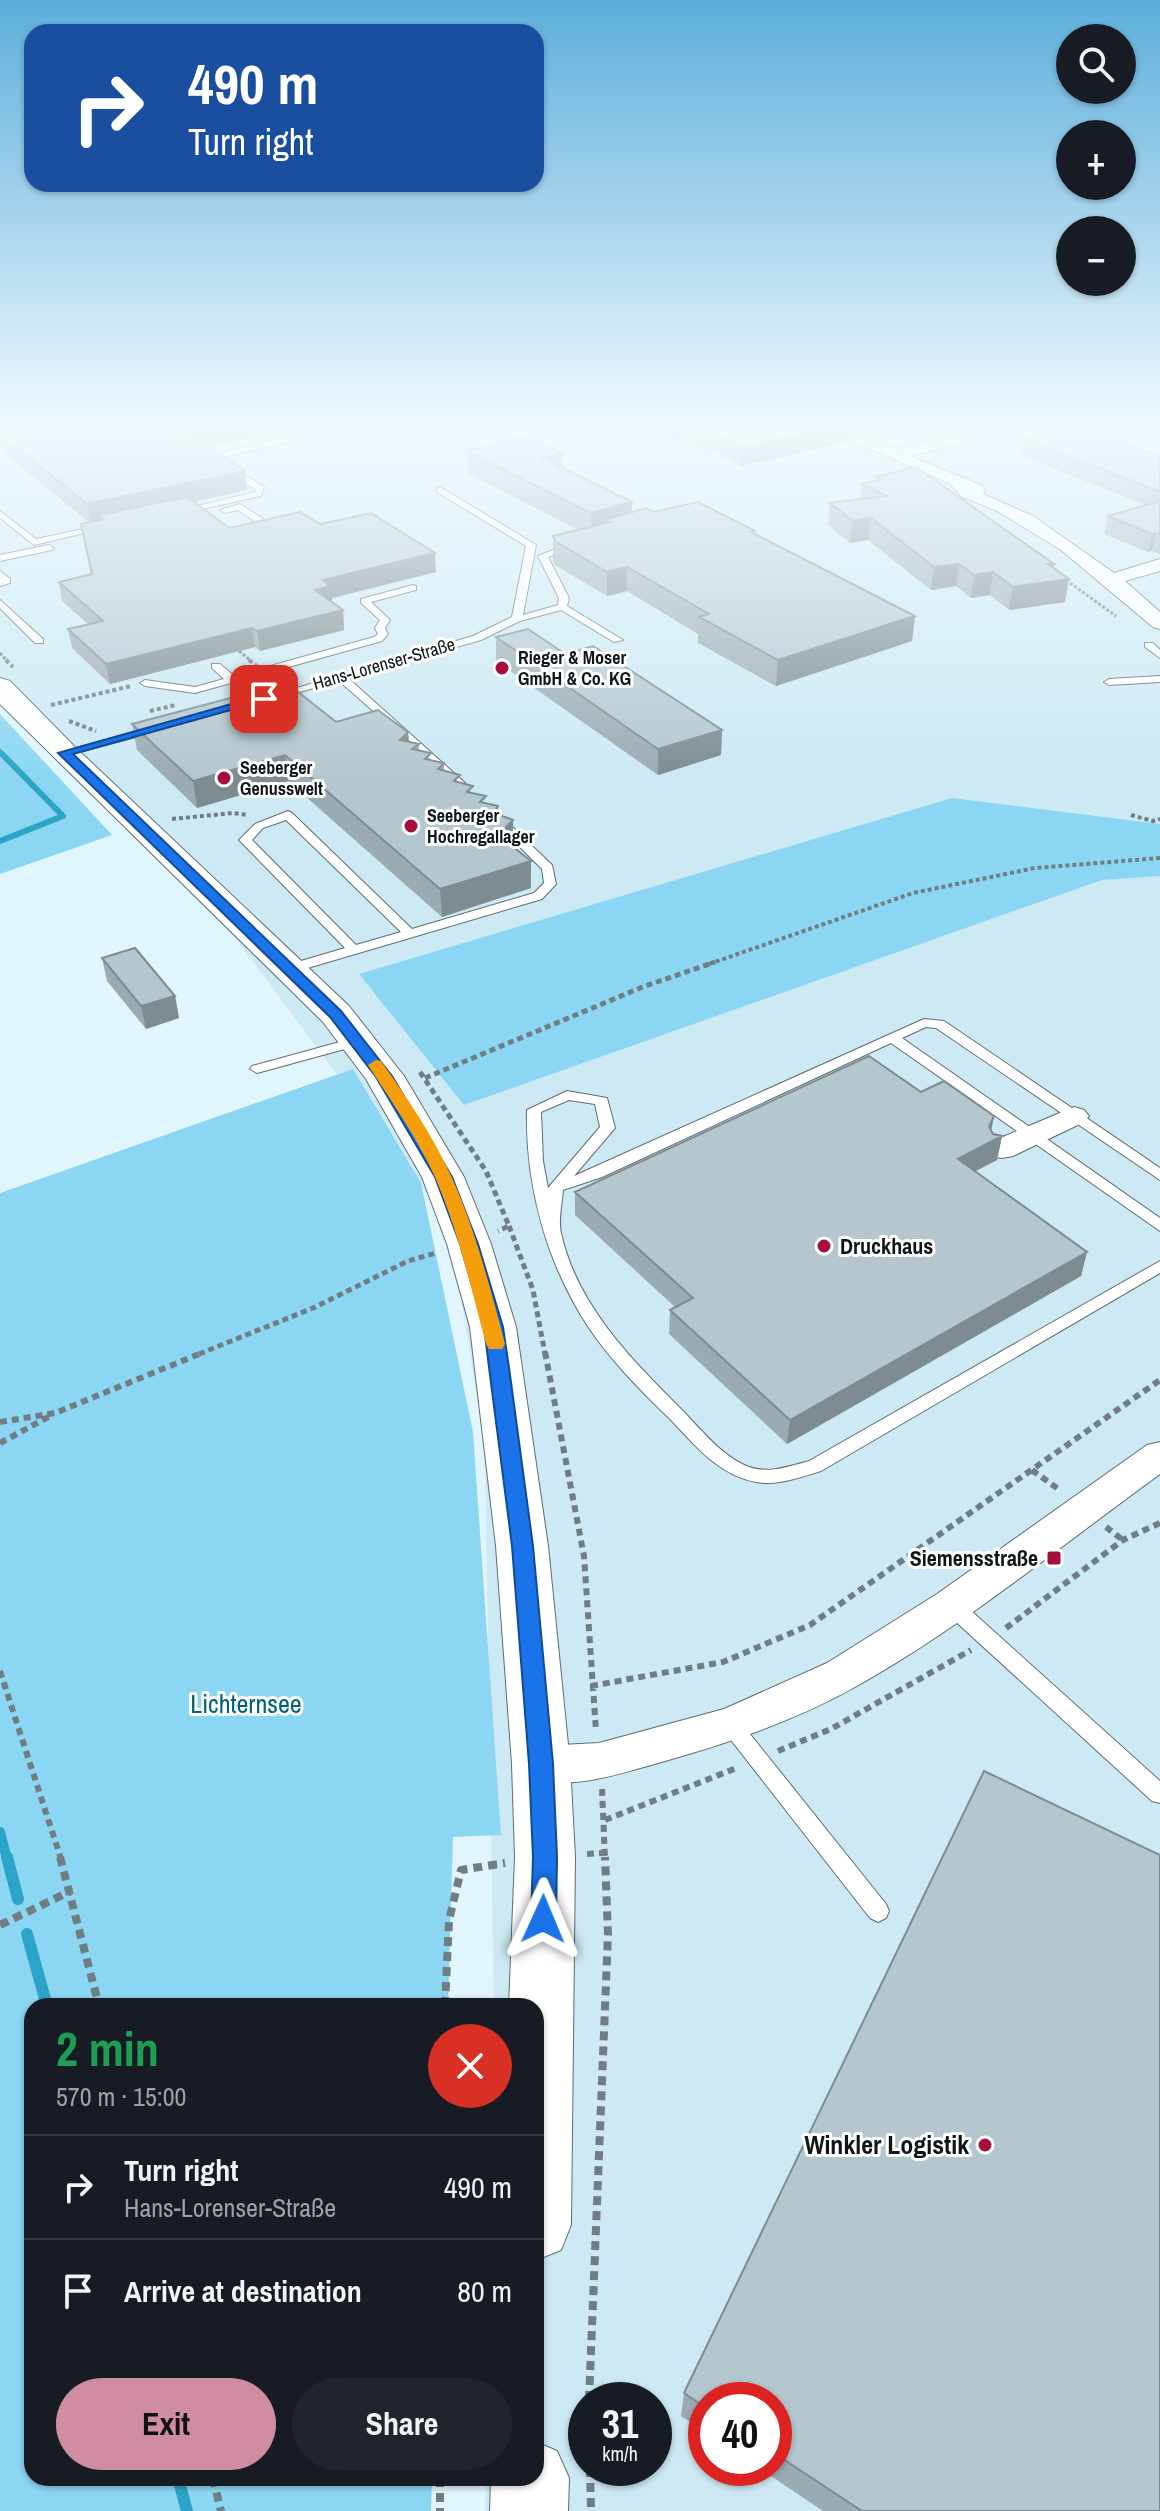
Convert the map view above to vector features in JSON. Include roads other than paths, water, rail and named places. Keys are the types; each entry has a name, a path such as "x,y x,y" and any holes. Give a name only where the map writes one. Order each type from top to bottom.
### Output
{"street":[{"path":"1063,544 1113,579 1160,623"},
{"path":"1113,579 1160,565"},
{"path":"0,687 64,753 289,969 358,1041 416,1126 443,1177 469,1244 495,1341 522,1546 541,1764 545,1857 542,1998"},
{"path":"1002,1149 1074,1116"},
{"path":"541,1764 599,1761 731,1725 841,1675 951,1605 1160,1455"},
{"path":"529,2511 530,2486"}],"lane":[{"path":"0,549 23,544"},
{"path":"0,558 66,544"},
{"path":"517,619 530,544"},
{"path":"579,544 543,556 564,598 562,607 618,640"},
{"path":"0,574 7,581 0,583"},
{"path":"145,683 195,690 378,639 383,634 380,628 385,620 364,601 413,588"},
{"path":"0,603 39,641"},
{"name":"Hans-Lorenser-Straße","path":"264,699 477,638 517,619 562,607"},
{"path":"1149,645 1160,655"},
{"path":"216,666 248,686"},
{"path":"341,677 466,789"},
{"path":"1109,682 1160,679"},
{"path":"64,753 164,726"},
{"path":"289,969 538,896 550,884 548,868 488,810"},
{"path":"353,949 245,840 259,826 288,815 408,932"},
{"path":"556,1188 597,1174 924,1023 939,1024 1160,1175"},
{"path":"891,1037 1160,1226"},
{"path":"257,1069 358,1041"},
{"path":"552,1231 556,1188 608,1128 602,1101 567,1095 534,1110 532,1137 552,1231 588,1314 647,1386 709,1448 743,1472 775,1478 815,1466 1160,1266"},
{"path":"951,1605 1160,1794"},
{"path":"731,1725 878,1911"}],"waterway":[{"path":"0,752 63,816 0,841"},
{"path":"0,1832 7,1859"},
{"path":"7,1857 18,1899"},
{"path":"27,1934 45,1998"},
{"path":"180,2486 187,2511"}],"place":[{"name":"Rieger & Moser GmbH & Co. KG","path":"502,668"},
{"name":"Seeberger Genusswelt","path":"224,778"},
{"name":"Seeberger Hochregallager","path":"411,826"},
{"name":"Druckhaus","path":"824,1246"},
{"name":"Siemensstraße","path":"1054,1558"},
{"name":"Winkler Logistik","path":"985,2145"}],"park label":[{"name":"Lichternsee","path":"246,1704"}]}
